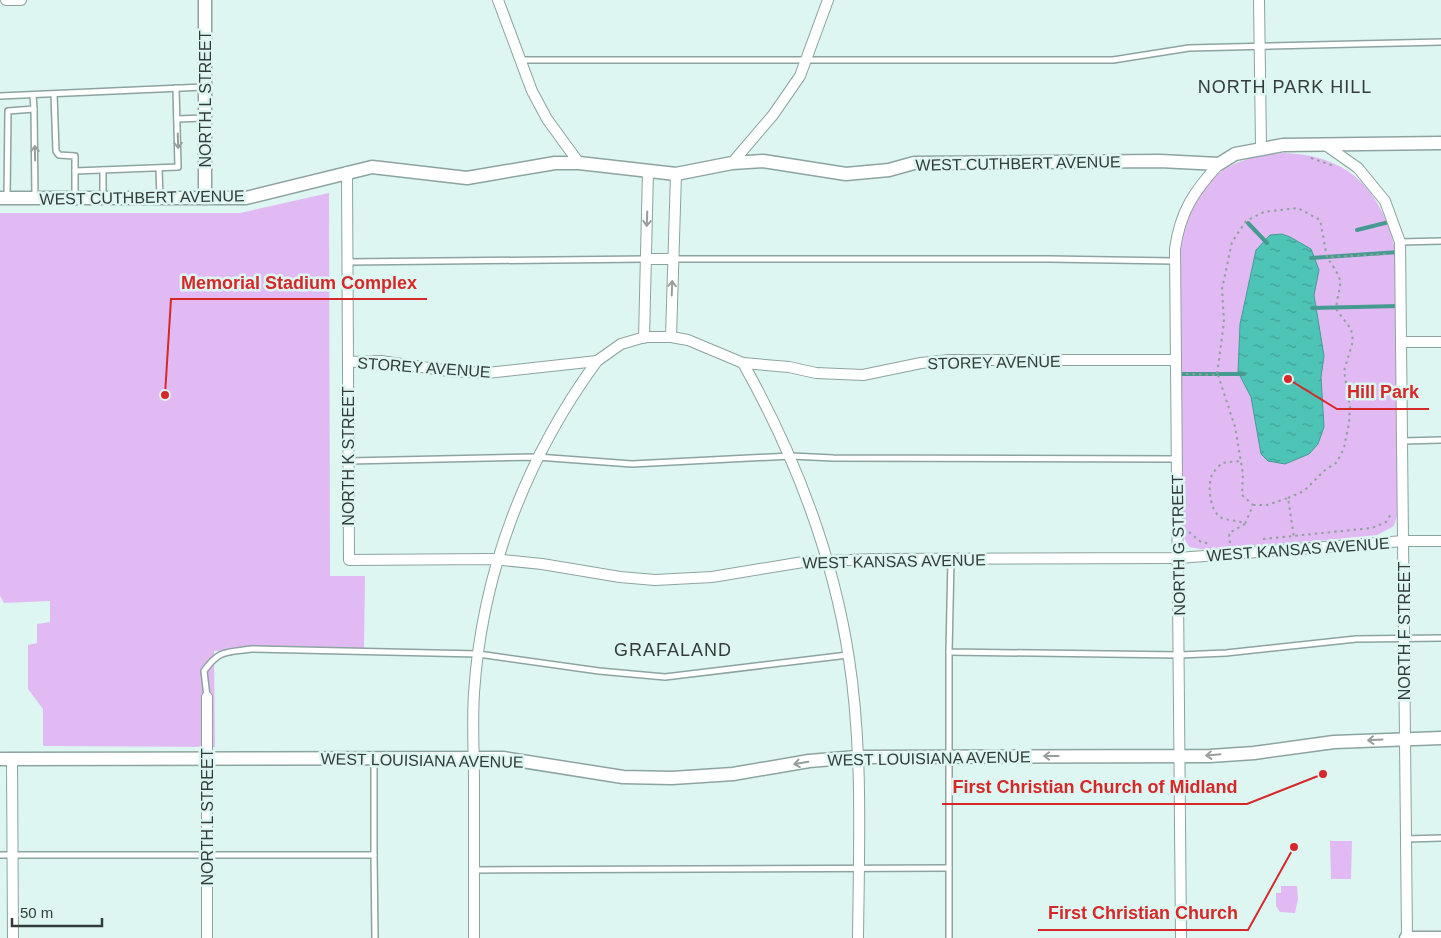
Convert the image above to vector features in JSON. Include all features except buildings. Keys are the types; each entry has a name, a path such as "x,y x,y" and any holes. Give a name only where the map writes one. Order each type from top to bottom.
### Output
{"street":[{"path":"6,0 21,0"},
{"name":"NORTH L STREET","path":"205,0 206,198"},
{"path":"498,0 546,119 579,163"},
{"path":"732,163 773,115 800,76 828,0"},
{"path":"1259,0 1261,147"},
{"path":"1219,164 1235,154 1261,147 1324,144 1441,143"},
{"name":"NORTH F STREET","path":"1324,144 1358,168 1385,201 1400,242 1407,938"},
{"name":"WEST CUTHBERT AVENUE","path":"4,198 246,198 372,167 467,178 555,163 579,163 676,174 732,163 763,161 846,174 889,170 914,164 1160,161 1219,164"},
{"name":"NORTH G STREET","path":"1181,938 1177,459 1180,374 1176,360 1174,261 1176,238 1185,210 1196,189 1219,164"},
{"path":"644,338 648,171"},
{"name":"NORTH K STREET","path":"348,172 349,560"},
{"path":"671,337 676,174"},
{"path":"646,258 673,259"},
{"name":"STOREY AVENUE","path":"348,362 381,361 449,371 487,373 596,361 621,344 644,338 671,337 688,340 743,363 789,367 816,372 863,375 921,363 949,360 1176,360"},
{"path":"1402,342 1441,342"},
{"path":"474,938 474,691 487,602 516,507 537,458 570,397 596,361"},
{"path":"743,363 759,389 791,456 811,506 828,561 848,655 858,757 858,938"},
{"name":"WEST KANSAS AVENUE","path":"349,560 499,559 620,577 655,580 712,577 787,563 951,559 1178,558 1404,541 1441,541"},
{"name":"NORTH L STREET","path":"207,697 207,938"},
{"name":"WEST LOUISIANA AVENUE","path":"6,759 504,758 623,777 672,778 733,774 816,760 858,757 1180,756 1243,754 1334,742 1441,738"},
{"path":"6,759 12,855 13,938"},
{"path":"1407,938 1441,938"}],"lane":[{"path":"521,60 1114,60 1189,48 1441,42"},
{"path":"0,96 205,86"},
{"path":"75,171 176,168 179,164 176,88"},
{"path":"54,94 56,151 59,155 75,156 75,198"},
{"path":"33,95 35,198"},
{"path":"4,198 8,111 34,109"},
{"path":"177,119 205,118"},
{"path":"159,169 160,198"},
{"path":"103,170 103,198"},
{"path":"1400,242 1441,241"},
{"path":"348,262 646,258"},
{"path":"673,259 1174,261"},
{"path":"1403,441 1441,440"},
{"path":"348,461 537,458 632,464 791,456 843,458 1177,459"},
{"path":"949,938 949,652 951,559"},
{"path":"949,652 1180,655 1226,653 1356,639 1441,638"},
{"path":"207,697 204,670 218,654 251,649 478,654 599,671 665,677 848,655"},
{"path":"374,758 375,938"},
{"path":"1406,838 1441,838"},
{"path":"0,855 374,855"},
{"path":"474,870 858,870 949,868"}],"path":[{"path":"1304,156 1337,168"},
{"path":"1298,208 1313,214 1320,220 1327,257 1341,278 1341,290 1336,309 1351,329 1353,341 1344,371 1350,407 1350,423 1344,448 1338,462 1324,471 1304,491 1266,505 1253,505 1242,495 1243,474 1235,428 1217,375 1224,322 1222,289 1232,242 1246,221 1264,212 1298,208"},
{"path":"1390,249 1391,260"},
{"path":"1327,257 1391,254"},
{"path":"1180,374 1217,375"},
{"path":"1240,461 1222,463 1211,477 1211,506 1214,513 1223,518 1237,520 1245,524"},
{"path":"1288,498 1296,550"},
{"path":"1231,554 1229,534 1245,524 1253,505"},
{"path":"1261,540 1372,528 1386,522 1392,513"},
{"path":"1178,521 1184,521 1187,530 1197,540 1215,544"},
{"path":"1230,544 1236,543"}],"shaded area":[{"path":"1283,153 1306,155 1326,160 1344,169 1359,180 1371,194 1390,230 1396,252 1400,505 1394,526 1377,535 1213,551 1189,547 1178,526 1180,236 1199,194 1216,176 1225,169 1247,159"},
{"path":"329,193 330,576 365,576 364,648 214,651 215,747 43,746 43,709 28,689 28,645 37,643 37,624 50,622 50,601 4,603 0,596 0,213 240,213"},
{"path":"1330,841 1352,841 1351,879 1331,879"},
{"path":"1281,886 1297,886 1298,899 1295,913 1280,912 1276,906 1276,893 1281,893"}],"water":[{"path":"1282,234 1311,249 1319,270 1314,295 1324,356 1321,377 1324,427 1318,444 1309,454 1285,464 1268,461 1261,454 1251,397 1238,372 1240,324 1256,250 1270,235"}],"waterway":[{"path":"1357,230 1389,222"},
{"path":"1248,223 1267,243"},
{"path":"1311,258 1399,252"},
{"path":"1312,308 1399,306"},
{"path":"1176,374 1244,374"}],"place":[{"name":"Hill Park","path":"1288,379"},
{"name":"Memorial Stadium Complex","path":"165,395"},
{"name":"First Christian Church of Midland","path":"1323,774"},
{"name":"First Christian Church","path":"1294,847"}],"district":[{"name":"NORTH PARK HILL","path":"1285,87"},
{"name":"GRAFALAND","path":"673,650"}]}
